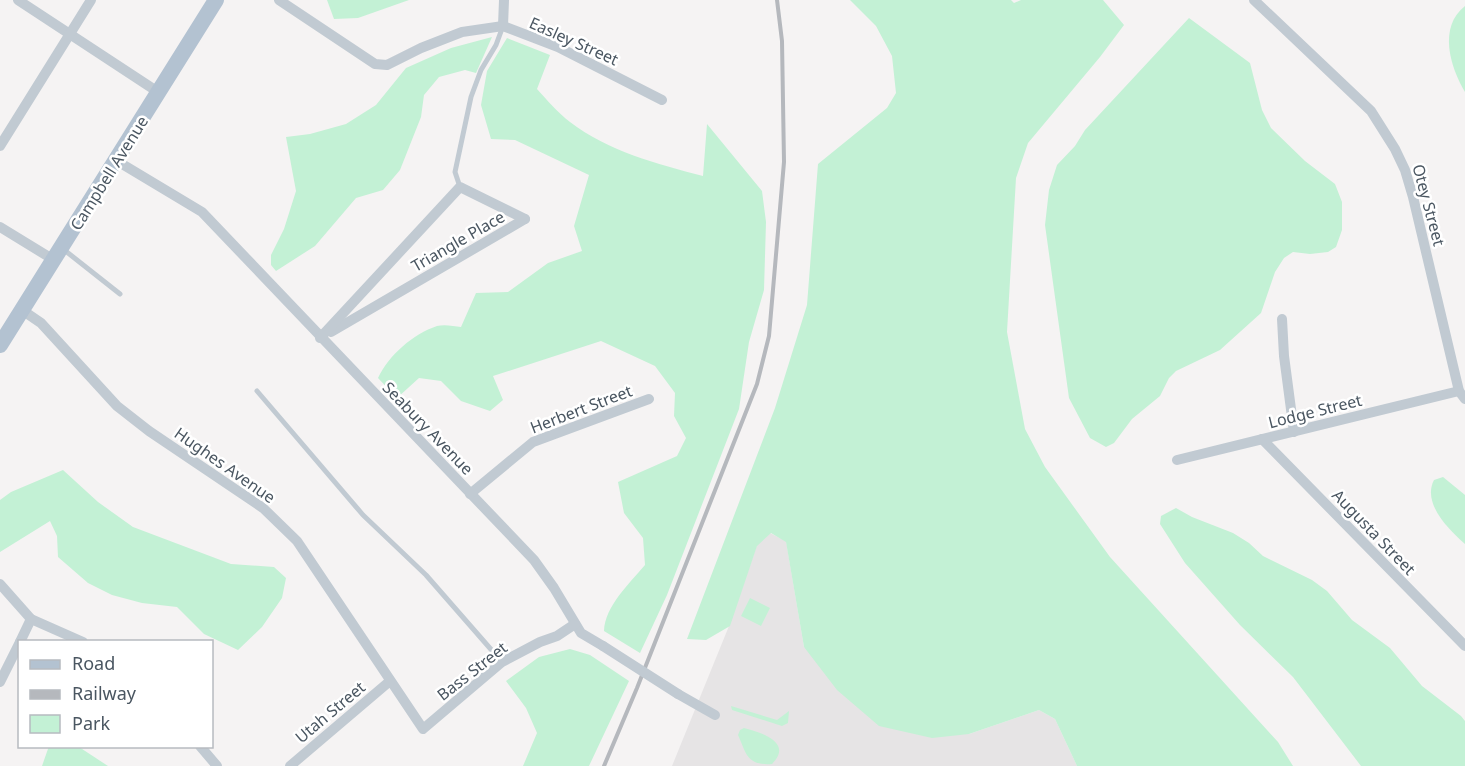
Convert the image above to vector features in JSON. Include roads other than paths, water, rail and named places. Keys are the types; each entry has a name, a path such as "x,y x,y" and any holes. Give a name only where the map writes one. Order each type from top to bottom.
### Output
{"main road":[{"name":"Campbell Avenue","path":"0,345 216,0"}],"street":[{"path":"18,0 158,92"},
{"path":"0,146 91,0"},
{"name":"Easley Street","path":"279,0 375,64 387,65 421,48 462,32 503,26 558,47 662,100"},
{"path":"503,26 504,0"},
{"name":"Otey Street","path":"1254,0 1371,111 1395,149 1406,170 1462,395"},
{"name":"Seabury Avenue","path":"117,161 202,212 534,560 581,633 715,715"},
{"name":"Triangle Place","path":"460,187 525,219 320,338 460,187"},
{"path":"0,227 58,254"},
{"name":"Hughes Avenue","path":"22,310 41,323 117,406 149,431 263,508 297,541 423,729"},
{"path":"1282,319 1284,356 1294,432"},
{"name":"Lodge Street","path":"1177,460 1462,395"},
{"name":"Herbert Street","path":"470,494 533,442 649,399"},
{"name":"Augusta Street","path":"1262,439 1465,646"},
{"path":"0,584 31,619 78,640"},
{"path":"21,640 31,619"},
{"name":"Bass Street","path":"423,729 502,662 540,642 557,636 575,624"},
{"path":"0,682 18,646"},
{"name":"Utah Street","path":"290,766 390,681"},
{"path":"201,748 217,766"}],"lane":[{"path":"460,187 455,172 471,97 481,70 496,45 503,26"},
{"path":"58,254 120,294"},
{"path":"257,391 363,514 426,575 502,662"}],"railway":[{"path":"604,766 757,384 769,336 784,162 782,41 777,0"}]}
